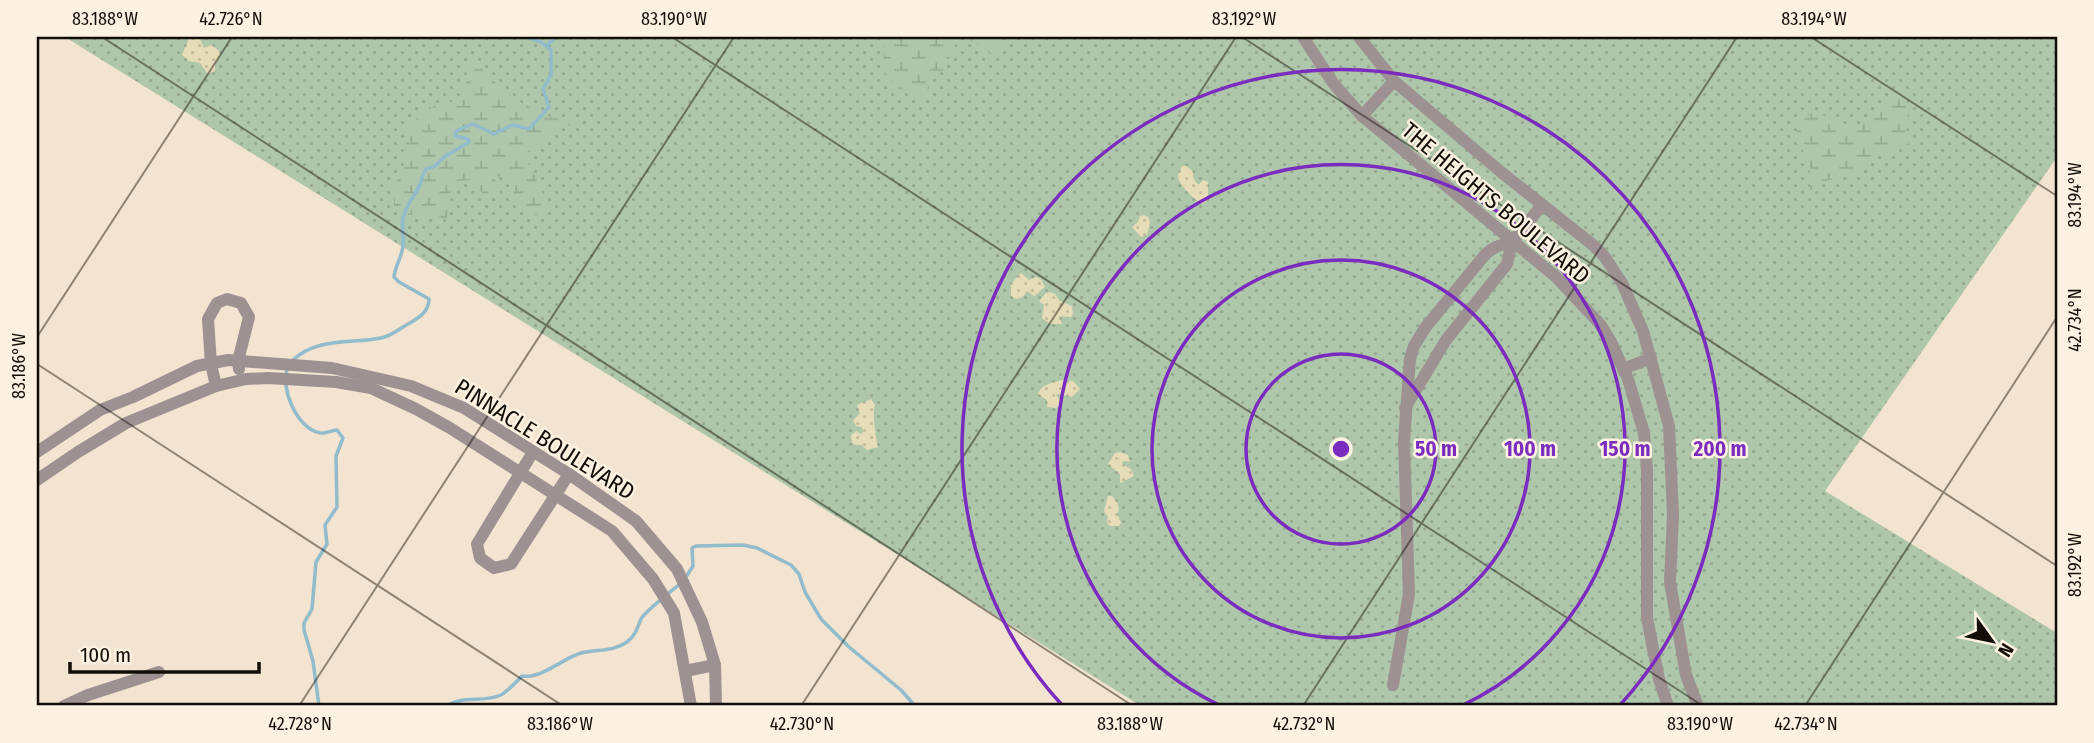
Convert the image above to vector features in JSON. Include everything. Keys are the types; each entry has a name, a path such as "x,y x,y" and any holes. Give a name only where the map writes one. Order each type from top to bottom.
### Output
{"street":[{"name":"THE HEIGHTS BOULEVARD","path":"1303,37 1333,83 1362,116 1556,277 1600,324 1611,342 1644,433 1647,470 1647,618 1656,667 1668,706"},
{"name":"THE HEIGHTS BOULEVARD","path":"1359,37 1394,81 1593,245 1622,283 1643,331 1669,426 1673,514 1670,582 1686,675 1698,706"},
{"path":"1362,116 1394,81"},
{"path":"1405,408 1446,340 1501,274 1510,258 1512,242 1542,205"},
{"path":"1392,685 1409,594 1404,441 1410,359 1419,337 1484,256 1498,245 1512,242"},
{"path":"216,386 211,364 208,319 217,303 227,299 242,303 249,317 238,361 240,380"},
{"path":"1623,369 1651,358"},
{"name":"PINNACLE BOULEVARD","path":"37,452 100,410 197,366 228,360 332,368 343,376 416,409 612,531 653,579 674,613 691,706"},
{"name":"PINNACLE BOULEVARD","path":"37,480 126,423 216,386 240,380 343,376 411,386 464,408 569,474 636,521 677,569 702,622 715,665 716,706"},
{"path":"75,427 88,446"},
{"path":"533,452 478,544 480,558 494,568 511,564 569,474"},
{"path":"629,551 646,533"},
{"path":"1647,597 1672,593"},
{"path":"685,671 715,665"},
{"path":"64,706 88,695 159,672"}],"green space":[{"path":"65,37 2057,37 2057,157 1825,491 2057,633 2057,706 1141,706"},
{"path":"879,37 997,37 999,46 992,54 966,38 957,40 944,71 934,75 925,93 919,98 903,90 888,76 883,64 886,48"},
{"path":"468,61 482,69 504,91 525,105 552,118 580,121 551,134 525,154 544,195 547,210 533,215 518,210 512,187 502,175 495,179 501,194 491,198 484,195 472,180 457,181 450,193 447,219 412,215 394,208 394,186 403,167 408,129 435,105 451,102 461,95 466,83"},
{"path":"1900,93 1905,97 1908,106 1907,132 1913,137 1910,143 1880,155 1845,177 1833,178 1810,190 1810,161 1798,143 1796,133 1802,120 1813,112 1848,126 1862,124"}],"sand":[{"path":"199,37 204,48 212,45 221,53 215,64 215,71 210,73 207,73 200,63 189,61 182,55 189,38"},
{"path":"1182,166 1193,171 1198,185 1203,180 1208,182 1208,200 1202,204 1179,180"},
{"path":"1144,215 1150,222 1147,235 1141,237 1132,227 1140,216"},
{"path":"1021,273 1029,280 1036,277 1041,279 1045,287 1034,296 1027,291 1023,297 1016,299 1011,296 1011,284"},
{"path":"1050,292 1060,301 1072,306 1071,317 1059,316 1062,324 1050,324 1042,318 1044,305 1039,301"},
{"path":"1062,380 1073,381 1080,389 1072,397 1056,395 1061,401 1060,406 1047,407 1047,400 1038,394 1039,391 1047,384"},
{"path":"871,399 875,405 878,447 867,450 862,445 855,445 851,435 856,431 861,434 863,432 862,427 856,426 853,420 860,414 857,405"},
{"path":"1115,453 1128,455 1130,462 1123,461 1122,464 1131,469 1134,476 1120,483 1120,474 1108,464"},
{"path":"1108,496 1112,496 1118,505 1117,514 1121,523 1119,526 1109,526 1107,522 1108,517 1104,511"}],"waterway":[{"path":"292,361 301,353 323,345 385,337 414,321 426,310 429,299 394,277 402,250 403,218 426,169 435,166 444,157 469,142 468,139 455,136 456,131 473,124 494,134 512,125 529,129 549,107 543,89 551,75 551,50 541,42 527,37"},
{"path":"547,46 555,37"},
{"path":"288,367 288,396 297,416 312,430 322,433 337,430 343,438 336,456 337,507 325,525 327,544 316,562 312,609 304,623 319,706"},
{"path":"686,577 693,566 692,548 696,546 743,545 757,548 791,565 799,574 805,592 821,619 849,647 901,690 915,706"},
{"path":"447,706 460,701 501,695 522,676 545,671 581,653 622,645 632,637 644,615 681,583"}]}
